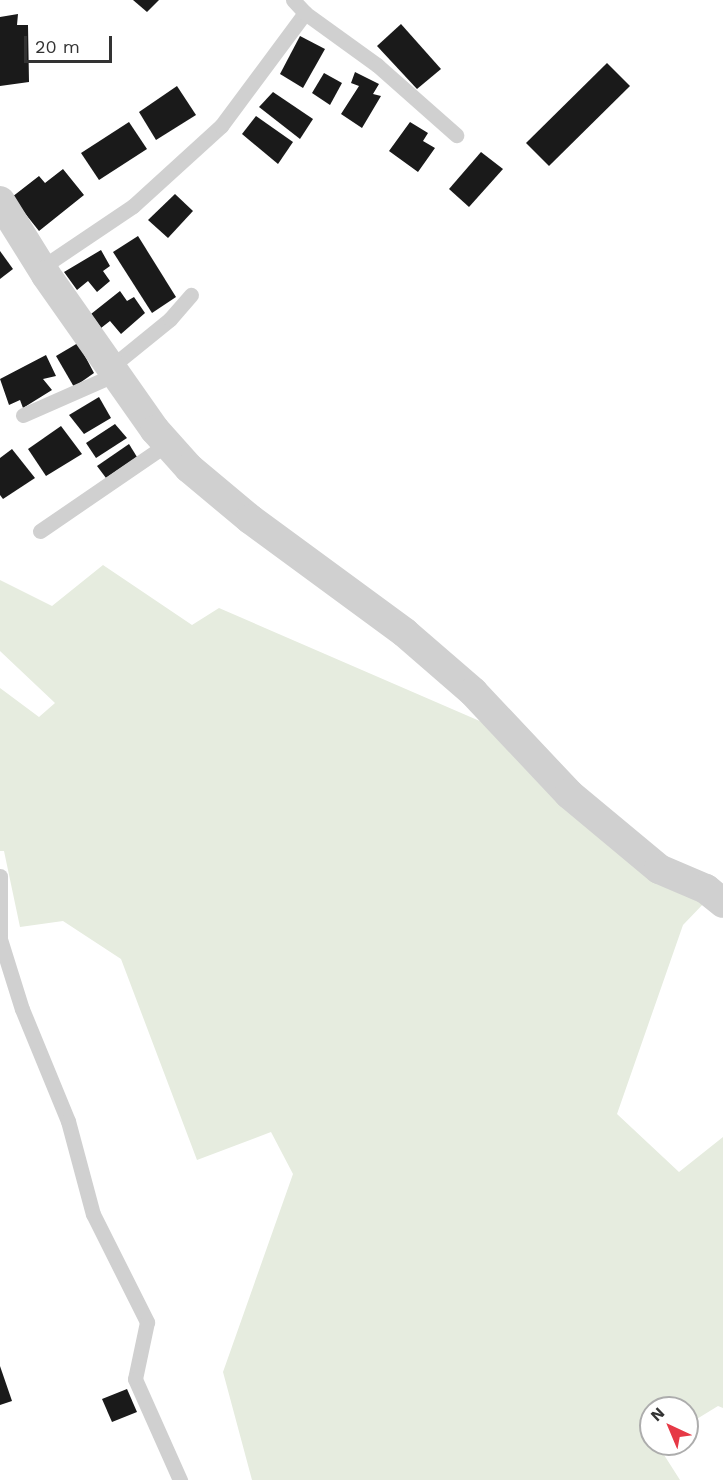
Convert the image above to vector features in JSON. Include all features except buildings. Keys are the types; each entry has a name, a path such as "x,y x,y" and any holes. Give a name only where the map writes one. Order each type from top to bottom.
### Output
{"street":[{"path":"0,201 41,268 113,371 167,444 189,468 250,519 430,655 473,692 569,794 659,868 706,889 723,903"}],"lane":[{"path":"293,0 305,13 377,65 456,135"},
{"path":"41,268 133,206 221,126 305,13"},
{"path":"23,415 113,371 170,319 191,295"},
{"path":"40,531 167,444"},
{"path":"0,876 0,939 22,1009 68,1121 93,1214 147,1322 135,1379 180,1480"}],"shaded area":[{"path":"103,565 192,625 219,608 482,722 707,900 683,925 617,1114 679,1172 723,1137 723,1408 718,1406 699,1418 699,1396 639,1396 639,1456 665,1456 680,1480 252,1480 223,1372 293,1174 271,1132 197,1160 121,959 63,921 20,927 4,851 0,851 0,688 39,717 55,703 0,651 0,580 52,606"}]}
